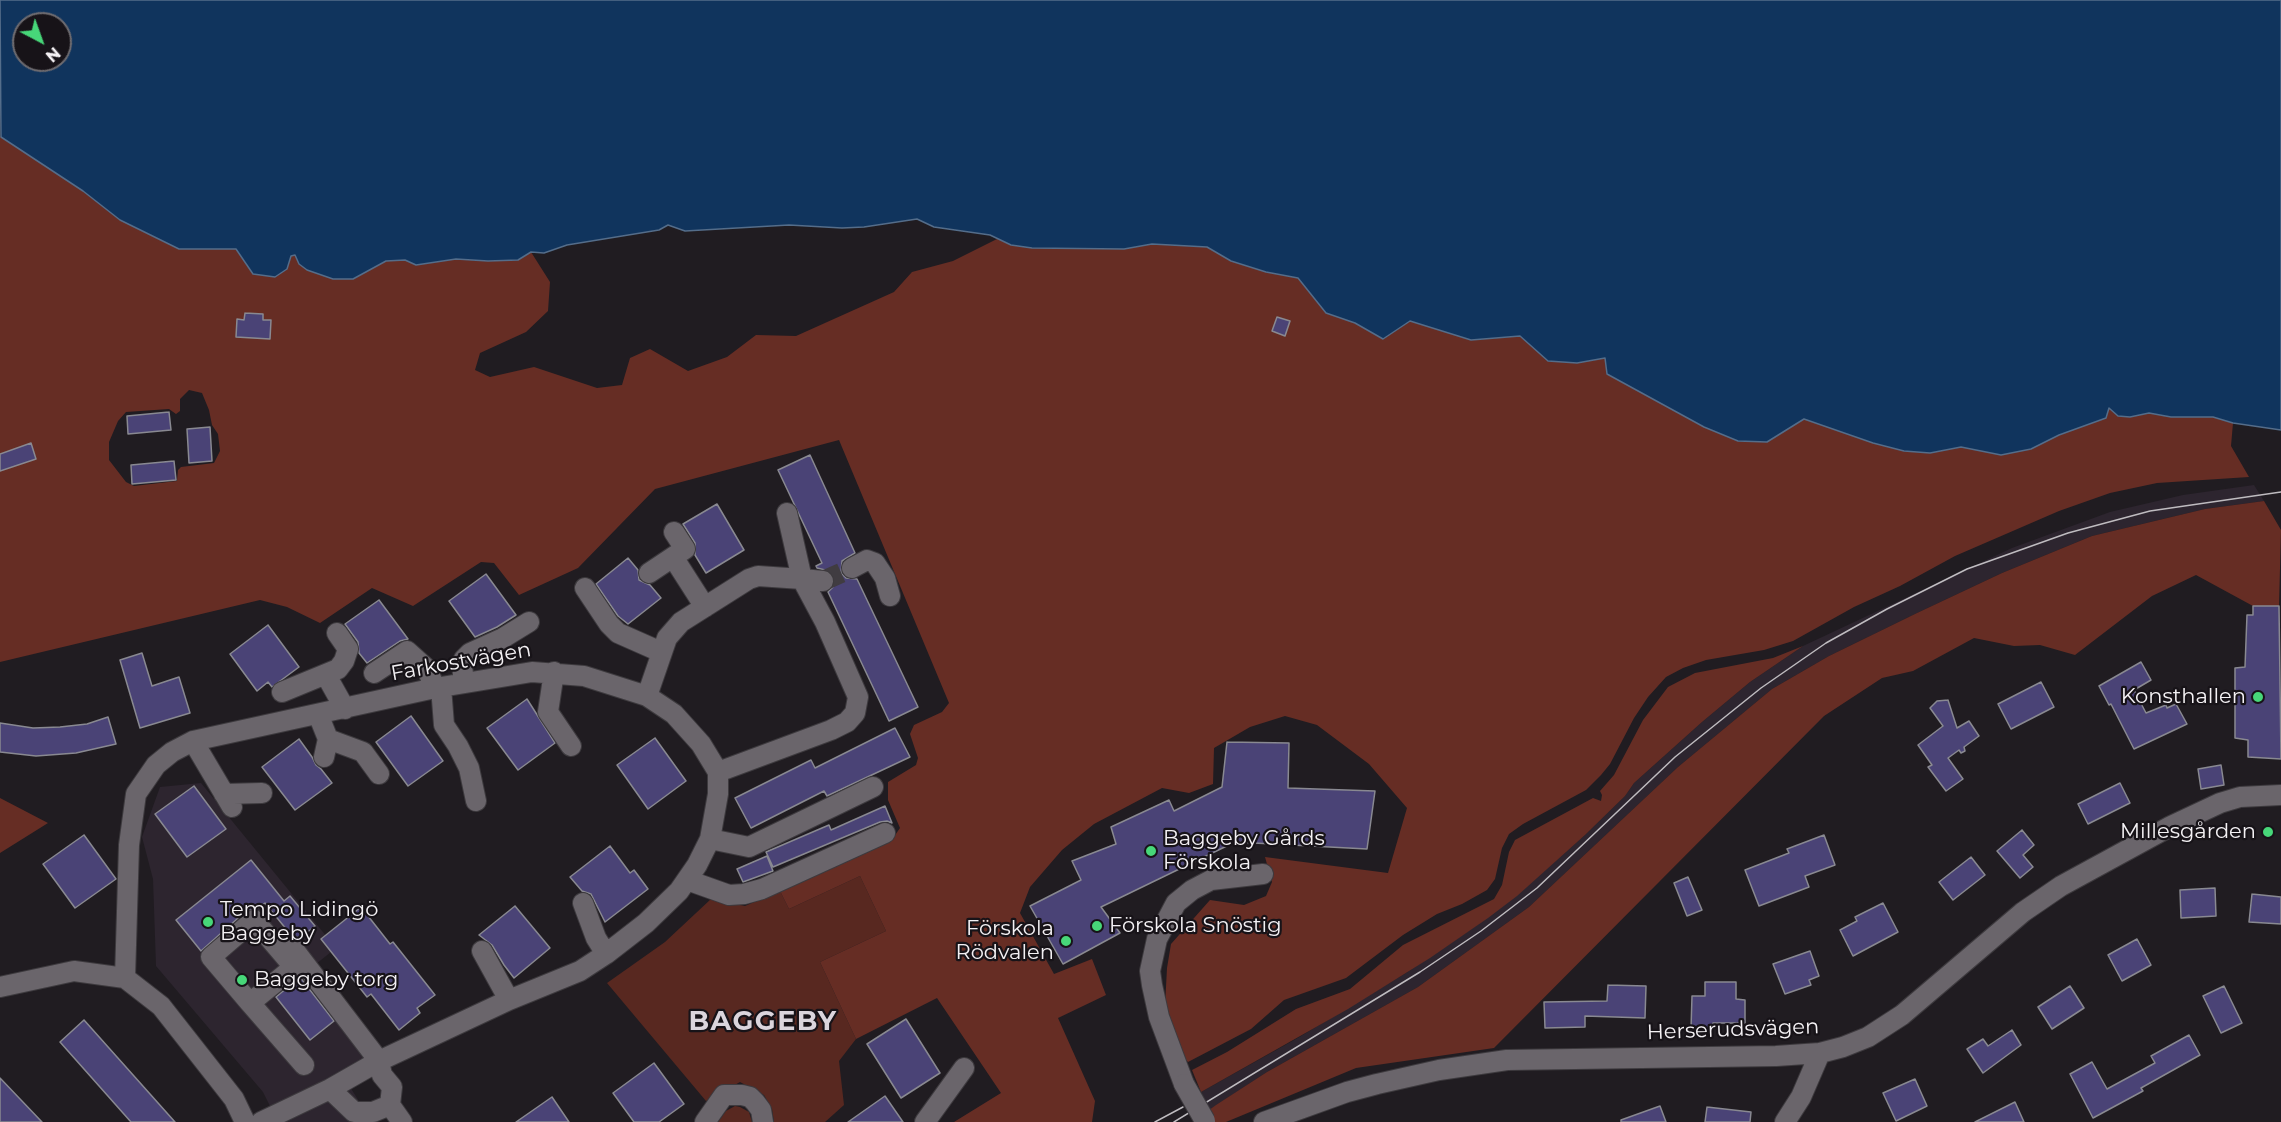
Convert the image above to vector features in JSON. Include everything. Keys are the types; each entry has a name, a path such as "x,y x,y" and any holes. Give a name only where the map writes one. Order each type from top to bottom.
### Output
{"street":[{"path":"261,1122 330,1089 379,1061 509,1000 580,971 606,954 646,923 687,880 704,854 710,839 718,794 718,772 831,730 847,722 855,713 858,697 825,622 802,579 787,513"},
{"path":"649,573 685,549 674,532"},
{"path":"673,557 705,607"},
{"path":"852,568 867,560 875,563 885,578 890,596"},
{"path":"647,696 661,652 672,630 681,622 749,579 758,576 823,581"},
{"path":"585,588 609,624 618,633 661,652"},
{"path":"464,682 462,665 470,653 503,638 529,622"},
{"path":"282,692 338,669 348,649 337,633"},
{"path":"374,673 407,651 427,669 438,687 444,725 459,746 469,768 476,801"},
{"name":"Farkostvägen","path":"125,978 129,845 136,794 156,765 172,752 193,741 464,682 532,672 554,672 584,676 647,696 674,714 701,744 718,772"},
{"path":"554,672 548,712 570,746"},
{"path":"326,675 345,709"},
{"path":"318,714 326,748 363,752 379,774"},
{"path":"193,741 228,801 262,793"},
{"path":"710,839 749,847 873,787"},
{"name":"Herserudsvägen","path":"1264,1122 1377,1084 1439,1070 1507,1060 1776,1056 1820,1053 1843,1047 1885,1027 2023,912 2061,886 2171,826 2220,803 2240,797 2281,795"},
{"path":"687,880 729,895 744,894 762,889 885,833"},
{"path":"1205,1121 1184,1084 1159,1017 1150,971 1157,939 1176,903 1192,890 1211,880 1263,874"},
{"path":"583,903 596,938 606,954"},
{"path":"292,947 379,1061 382,1074 392,1087 390,1105 402,1122"},
{"path":"482,951 509,1000"},
{"path":"0,987 74,971 125,978 153,998 168,1014 234,1099 245,1122"},
{"path":"250,1003 304,1065"},
{"path":"1785,1122 1801,1096 1820,1053"},
{"path":"925,1122 964,1068"},
{"path":"330,1089 354,1112 373,1112 390,1105"},
{"path":"705,1122 724,1095 742,1095 750,1097 755,1102 761,1110 763,1122"},
{"path":"302,1102 304,1122"}],"shaded area":[{"path":"0,136 83,191 120,220 179,249 236,249 296,255 371,268 386,261 406,260 416,265 456,259 518,260 531,252 550,282 548,311 526,332 480,353 475,370 490,377 534,367 597,388 622,385 630,358 650,349 688,371 727,357 756,335 796,336 894,292 912,272 953,261 999,238 1011,245 1066,249 1124,249 1152,244 1175,244 1207,247 1231,261 1266,272 1298,278 1326,313 1355,323 1383,339 1410,321 1471,340 1520,336 1548,361 1577,363 1605,358 1607,374 1704,427 1738,441 1767,442 1804,419 1873,443 1930,453 1961,447 2001,455 2031,449 2109,408 2130,417 2149,413 2171,417 2213,417 2233,423 2231,446 2249,477 2157,483 2110,493 2059,511 1955,556 1793,641 1764,650 1706,660 1666,677 1648,697 1634,718 1610,764 1586,790 1509,834 1502,848 1495,879 1487,890 1462,904 1437,914 1403,935 1346,978 1284,1000 1251,1029 1188,1062 1182,1056 1165,1006 1171,944 1210,900 1244,905 1266,896 1272,882 1265,857 1388,873 1407,808 1369,764 1317,725 1285,716 1250,727 1214,748 1213,784 1189,793 1162,788 1094,824 1062,850 1030,887 1020,913 1054,974 1092,959 1106,995 1058,1018 1095,1101 1092,1122 954,1122 1001,1093 937,998 856,1039 820,962 886,931 860,876 789,909 780,891 891,841 900,828 888,800 888,782 916,765 918,758 910,734 914,725 942,712 949,703 839,440 655,489 578,568 519,595 494,563 481,562 413,606 372,588 320,623 287,607 260,600 0,662","holes":["189,390 202,393 212,425 218,434 220,451 214,463 181,467 178,470 177,481 134,486 126,482 109,460 109,442 118,421 126,412 169,409 176,414 180,411 180,399"]},
{"path":"2254,485 2264,501 2205,509 2092,536 2002,573 1917,613 1829,656 1772,689 1678,767 1529,907 1418,987 1267,1072 1209,1110 1201,1092 1296,1039 1406,973 1517,895 1585,835 1625,796 1634,783 1702,722 1750,682 1803,646 2012,548 2110,512 2183,495"},
{"path":"2264,501 2281,530 2279,606 2253,606 2196,575 2152,596 2075,655 2040,645 2014,646 1974,638 1913,671 1882,678 1824,716 1494,1048 1356,1068 1226,1122 1215,1122 1209,1110 1216,1105 1267,1072 1418,987 1529,907 1678,767 1772,689 1829,656 1917,613 2002,573 2092,536 2205,509"},
{"path":"1803,646 1750,682 1702,722 1634,783 1625,796 1585,835 1517,896 1488,918 1430,958 1348,1009 1201,1092 1192,1070 1227,1052 1296,1009 1350,989 1403,945 1494,899 1502,885 1509,852 1515,840 1593,798 1601,801 1600,791 1614,775 1643,720 1668,687 1695,673 1773,658"},
{"path":"201,783 336,948 306,972 376,1064 345,1079 372,1122 278,1122 263,1092 156,966 153,879 142,837 160,787"},
{"path":"0,798 48,823 0,853"},
{"path":"860,876 886,931 820,962 856,1039 839,1061 844,1105 825,1122 774,1122 772,1109 764,1095 740,1082 706,1101 607,983 665,942 711,899 745,906 780,891 789,909"},
{"path":"735,1106 749,1112 752,1122 718,1122 726,1111"}],"water":[{"path":"0,0 2281,0 2281,430 2233,423 2213,417 2171,417 2149,413 2130,417 2118,416 2109,408 2106,418 2059,435 2031,449 2001,455 1961,447 1930,453 1904,451 1873,443 1804,419 1767,442 1738,441 1704,427 1607,374 1605,358 1577,363 1548,361 1520,336 1471,340 1410,321 1383,339 1355,323 1326,313 1298,278 1266,272 1231,261 1207,247 1152,244 1124,249 1032,248 1011,245 990,235 934,227 917,219 842,228 789,225 685,231 668,225 659,230 567,245 544,253 531,252 518,260 456,259 416,265 405,260 386,261 353,279 333,279 307,270 299,264 295,255 291,256 287,269 275,277 253,274 236,249 179,249 120,220 83,191 1,137"}],"building":[{"path":"245,313 263,314 263,320 271,320 270,339 236,337 237,319 244,320"},
{"path":"1277,317 1290,321 1285,336 1272,331"},
{"path":"169,412 171,430 128,434 127,416"},
{"path":"210,427 212,461 189,463 187,429"},
{"path":"31,443 36,459 0,471 0,454"},
{"path":"810,455 855,553 842,561 841,573 846,578 857,579 918,707 889,721 828,592 833,587 834,577 829,571 817,568 816,566 822,563 778,470"},
{"path":"174,461 176,480 132,484 131,465"},
{"path":"717,504 744,550 706,573 695,555 695,543 683,524"},
{"path":"628,558 638,570 639,580 650,585 661,598 628,624 618,616 596,584"},
{"path":"486,574 516,615 475,637 449,601"},
{"path":"379,600 408,639 400,641 367,663 359,653 358,642 345,624"},
{"name":"Konsthallen","path":"2253,606 2279,606 2281,759 2248,757 2248,740 2235,738 2235,668 2245,667 2247,615 2253,615"},
{"path":"268,625 299,667 272,687 268,682 257,691 230,654"},
{"path":"142,653 152,686 179,677 190,713 140,728 120,660"},
{"path":"2141,662 2151,680 2134,690 2146,713 2166,705 2167,708 2176,704 2187,724 2134,749 2099,686"},
{"path":"2041,682 2054,707 2011,729 1998,704"},
{"path":"527,699 555,743 518,770 487,728"},
{"path":"1948,700 1957,728 1969,721 1979,736 1964,747 1965,751 1961,753 1959,750 1948,758 1963,779 1946,791 1928,767 1932,765 1918,745 1943,726 1930,708 1937,701"},
{"path":"411,716 443,761 408,786 376,742"},
{"path":"108,717 116,744 76,753 36,756 0,752 0,723 33,728 60,727 87,724"},
{"path":"895,728 910,757 827,796 824,791 751,828 735,798 811,760 815,768"},
{"path":"655,738 686,781 648,809 617,765"},
{"path":"299,739 316,765 332,783 295,810 262,767"},
{"path":"1227,742 1289,743 1288,788 1375,791 1367,849 1235,842 1101,907 1120,933 1063,964 1030,906 1081,880 1072,861 1116,844 1111,827 1169,800 1174,811 1222,787"},
{"path":"2221,765 2224,785 2201,789 2198,769"},
{"path":"2120,783 2130,803 2088,824 2078,804"},
{"path":"194,786 226,829 187,857 155,814"},
{"path":"885,806 892,823 880,822 773,867 766,852 829,825 831,830"},
{"path":"2022,830 2034,845 2023,855 2033,867 2020,878 1997,851"},
{"path":"84,835 116,879 75,908 43,864"},
{"path":"1824,835 1835,865 1805,876 1809,887 1759,906 1745,870 1789,853 1787,849"},
{"path":"610,846 630,873 634,870 648,889 605,922 591,894 582,891 570,877"},
{"path":"767,856 773,871 743,882 737,869"},
{"path":"1971,857 1985,875 1953,900 1939,882"},
{"path":"251,860 284,901 290,896 315,926 300,938 291,935 265,903 257,909 246,911 201,951 176,920"},
{"path":"1688,877 1702,910 1687,916 1674,883"},
{"path":"2215,888 2216,916 2181,918 2180,890"},
{"path":"2252,894 2281,897 2281,924 2249,922"},
{"path":"1883,903 1898,932 1853,956 1840,930 1857,921 1855,917"},
{"path":"515,906 550,948 514,978 492,945 479,935"},
{"path":"361,907 390,944 393,942 435,995 417,1008 420,1013 399,1030 371,994 367,997 321,939"},
{"path":"2137,939 2151,965 2122,981 2108,955"},
{"path":"1810,951 1819,976 1809,980 1811,985 1785,994 1773,964"},
{"path":"300,977 334,1021 310,1040 276,997"},
{"path":"1705,982 1736,982 1736,999 1745,1000 1745,1023 1713,1023 1713,1029 1691,1029 1692,996 1705,996"},
{"path":"1608,985 1646,986 1645,1018 1585,1016 1585,1027 1545,1028 1544,1002 1607,1001"},
{"path":"2070,986 2084,1008 2052,1029 2038,1007"},
{"path":"2224,986 2242,1023 2221,1033 2203,996"},
{"path":"906,1019 940,1073 901,1098 867,1044"},
{"path":"84,1020 175,1122 131,1122 60,1042"},
{"path":"2012,1030 2021,1045 1983,1073 1967,1049 1983,1039 1988,1046"},
{"path":"2189,1035 2200,1055 2141,1088 2143,1091 2093,1118 2070,1074 2092,1062 2107,1089 2155,1063 2151,1056"},
{"path":"654,1063 684,1104 659,1122 634,1122 613,1093"},
{"path":"0,1078 42,1122 0,1122"},
{"path":"1915,1079 1927,1106 1896,1121 1883,1093"},
{"path":"885,1096 903,1122 848,1122"},
{"path":"552,1097 569,1122 516,1122"},
{"path":"2015,1102 2024,1122 1975,1122"},
{"path":"1660,1106 1666,1122 1621,1122 1621,1120"},
{"path":"1707,1107 1751,1112 1750,1122 1705,1122"}],"tunnel":[{"path":"823,581 852,568"}],"tram line":[{"path":"1174,1122 1420,972 1481,931 1537,888 1675,757 1761,688 1826,643 1967,569 2068,533 2150,511 2281,492"},
{"path":"1155,1122 1183,1107"}],"place":[{"name":"Konsthallen","path":"2258,697"},
{"name":"Millesgården","path":"2268,832"},
{"name":"Baggeby Gårds Förskola","path":"1151,851"},
{"name":"Tempo Lidingö Baggeby","path":"208,922"},
{"name":"Förskola Snöstig","path":"1097,926"},
{"name":"Förskola Rödvalen","path":"1066,941"},
{"name":"Baggeby torg","path":"242,980"}],"district":[{"name":"BAGGEBY","path":"763,1022"}]}
